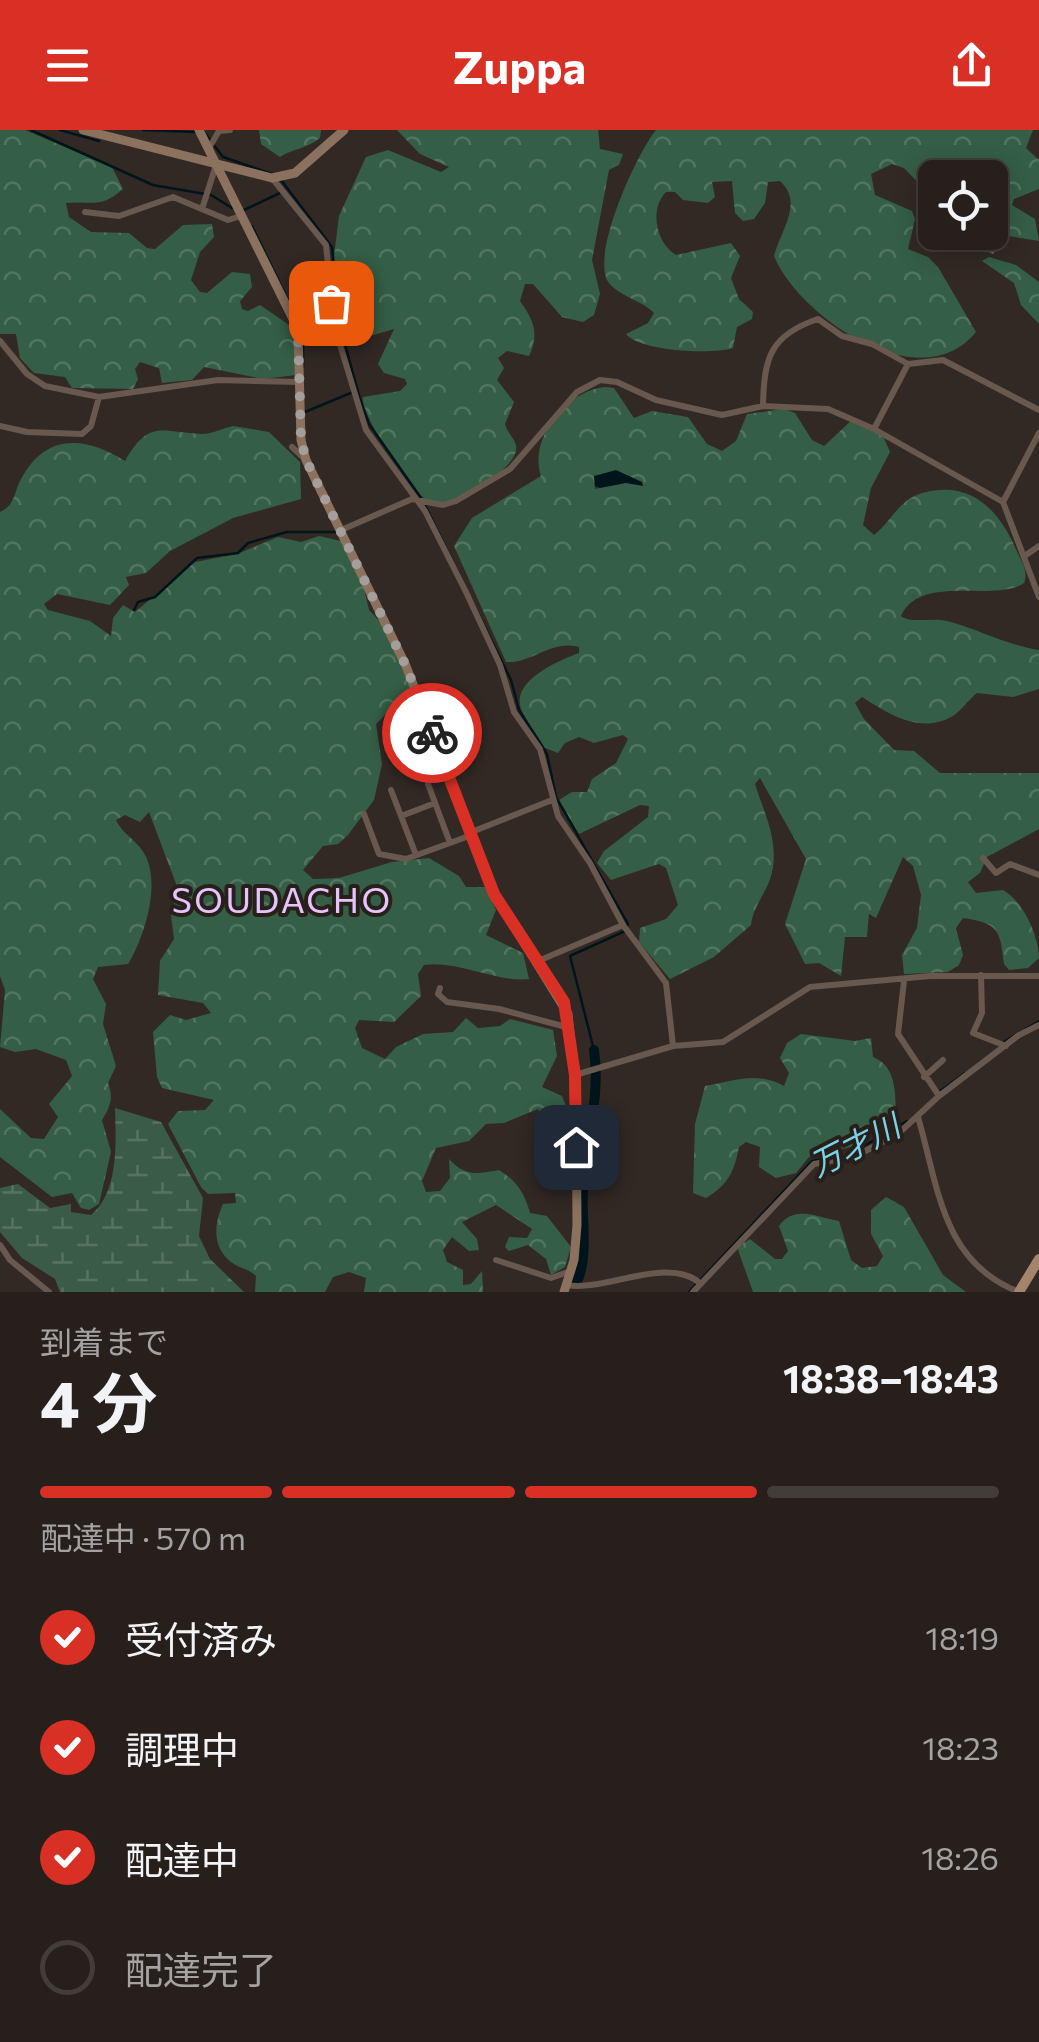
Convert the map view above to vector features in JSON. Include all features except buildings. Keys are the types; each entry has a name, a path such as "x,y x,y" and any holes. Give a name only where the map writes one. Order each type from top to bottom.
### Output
{"main road":[{"path":"83,130 272,178 296,174 344,130"},
{"path":"199,130 298,329 301,440 306,460 406,666 494,894 564,1002 571,1028 575,1075 576,1225 572,1272 566,1288"},
{"path":"1019,1292 1039,1259"}],"street":[{"path":"209,148 219,130 230,130"},
{"path":"202,209 217,164"},
{"path":"272,178 326,245 334,325 366,430 418,501 493,648 514,712 540,749 552,800 623,925 666,983 674,1046"},
{"path":"85,212 119,216 168,197 228,220 242,215"},
{"path":"763,406 764,370 773,348 790,328 818,319 851,340 872,344 908,364 943,360 1039,410"},
{"path":"298,329 334,325"},
{"path":"0,342 27,374 45,386 98,397 218,380 301,382"},
{"path":"874,429 908,364"},
{"path":"340,531 412,498 443,505 456,501 510,469 577,392 600,380 617,382 656,400 722,415 763,406 828,409 874,429 1003,502 1026,554 1039,597"},
{"path":"0,426 27,432 82,434 91,426 98,397"},
{"path":"1003,502 1039,433"},
{"path":"292,448 306,460"},
{"path":"1026,554 1039,546"},
{"path":"428,784 450,843"},
{"path":"391,790 416,855"},
{"path":"364,814 379,854 406,859 552,800"},
{"path":"401,816 435,802"},
{"path":"983,858 996,873 1009,864 1039,875"},
{"path":"538,962 623,925"},
{"path":"981,976 982,1013 973,1033 1003,1044"},
{"path":"575,1075 674,1046 723,1042 810,987 857,980 1039,976"},
{"path":"904,981 898,1034 939,1096"},
{"path":"437,993 447,1002 499,1009 571,1028"},
{"path":"447,1002 448,1011"},
{"path":"693,1292 814,1164 856,1156 900,1133 1003,1044 1039,1026"},
{"path":"924,1077 942,1060"},
{"path":"918,1118 962,1253 994,1282 1019,1292"},
{"path":"0,1244 10,1260 49,1292"},
{"path":"496,1260 551,1278 572,1272"},
{"path":"566,1288 595,1291 663,1275 688,1276 700,1283"}],"green space":[{"path":"0,130 25,130 112,167 123,189 115,196 101,202 66,203 69,217 91,232 129,233 147,248 155,249 183,225 212,224 214,237 200,252 191,280 200,292 207,293 232,272 250,274 252,287 240,301 242,309 248,311 260,305 295,329 297,375 263,379 204,367 192,380 162,383 159,368 140,362 135,369 138,379 133,389 72,388 65,377 34,373 20,358 16,334 0,334"},
{"path":"259,130 321,130 315,142 280,157 261,144"},
{"path":"397,130 598,130 600,149 623,154 619,165 609,170 592,260 600,294 594,315 583,322 562,317 533,284 525,284 520,301 534,327 532,348 529,356 507,351 498,358 504,368 497,380 514,402 505,424 516,445 515,454 488,481 443,504 419,494 377,434 364,406 363,397 400,391 407,384 405,379 384,373 378,364 394,329 367,337 358,304 335,293 333,264 339,216 366,157 388,150 441,172 449,167 420,154"},
{"path":"656,130 1033,130 1026,148 1039,160 1039,189 1014,199 1012,205 1035,219 1039,241 1008,236 1008,160 918,160 918,182 904,168 892,164 871,174 875,195 912,211 915,219 908,249 928,257 938,267 976,332 953,351 925,358 895,354 864,343 809,304 788,280 774,256 790,207 787,189 780,181 768,182 765,203 754,219 743,221 735,213 732,181 712,182 715,197 708,203 683,200 675,192 666,192 656,216 669,250 676,255 731,243 740,256 731,278 739,299 753,312 752,319 737,327 733,348 660,348 626,334 648,323 654,313 609,283 604,270 605,251 618,205"},
{"path":"989,257 1016,265 1039,282 1039,324 1021,305 1014,283 982,261"},
{"path":"614,388 634,418 652,411 688,417 707,444 722,451 736,441 747,414 784,409 795,413 812,440 824,446 851,421 883,436 890,452 871,488 863,525 874,535 909,499 942,490 970,495 1000,521 1023,565 1024,583 995,591 924,596 911,603 901,616 910,620 947,621 1039,650 1039,689 1013,697 977,693 953,716 929,723 905,720 862,697 855,703 864,719 894,750 914,751 940,773 1039,773 1039,829 987,857 980,873 968,882 976,893 1003,890 1023,911 1033,930 1039,958 1028,968 1009,970 996,931 985,923 963,918 956,928 963,955 959,965 948,972 904,974 902,955 917,928 921,895 913,866 903,857 876,918 869,914 867,937 845,937 841,976 819,963 805,964 785,924 806,859 760,778 755,784 770,827 774,860 751,925 714,957 670,979 639,942 640,928 666,919 678,905 666,868 659,864 611,880 597,863 604,851 648,817 649,806 640,805 579,834 559,800 572,792 587,792 592,779 616,763 628,739 623,735 594,743 579,737 565,743 558,753 545,748 524,716 520,696 531,679 579,653 579,647 560,646 506,662 454,546 472,518 541,476 540,446 565,406 591,390"},
{"path":"233,426 269,432 300,462 301,499 233,518 170,551 146,573 126,577 129,585 110,605 57,594 44,604 48,610 90,621 111,636 113,618 123,605 135,612 195,562 237,554 278,537 301,542 319,536 341,541 363,584 369,610 382,624 412,688 376,724 382,764 374,800 348,835 338,844 323,846 303,870 313,879 339,878 392,862 429,858 459,876 466,887 485,887 496,910 486,935 523,953 529,979 424,965 418,974 421,996 394,1022 359,1020 355,1028 362,1048 385,1059 396,1047 423,1034 453,1032 466,1018 478,1028 500,1026 510,1019 553,1030 557,1056 542,1087 562,1096 566,1106 559,1132 549,1131 538,1109 504,1123 486,1124 469,1141 436,1148 422,1181 426,1192 440,1191 450,1178 449,1159 466,1171 499,1170 505,1174 519,1188 530,1213 547,1216 571,1247 565,1267 551,1275 546,1259 528,1245 509,1251 505,1247 509,1237 527,1238 532,1229 496,1205 462,1222 477,1239 479,1250 469,1251 452,1237 443,1250 447,1262 463,1270 463,1285 471,1284 482,1271 483,1292 364,1292 366,1278 349,1272 333,1277 325,1292 255,1292 256,1276 227,1258 216,1236 223,1204 236,1203 235,1193 208,1194 201,1187 168,1124 178,1111 205,1110 214,1100 162,1088 157,1077 153,1032 170,1015 186,1020 211,1013 203,1003 158,995 160,961 174,939 171,915 178,889 149,812 140,822 125,815 116,820 142,850 151,876 149,907 140,938 128,964 98,967 93,979 106,1004 103,1024 116,1066 108,1083 110,1103 102,1120 111,1152 99,1204 89,1210 81,1208 72,1193 52,1197 0,1157 0,1109 31,1138 44,1139 58,1117 49,1104 72,1076 66,1060 36,1049 15,1052 0,1047 5,990 0,976 0,512 11,503 30,465 54,447 81,443 125,461 149,433 205,434"},
{"path":"801,1034 855,1041 871,1038 873,1057 891,1076 896,1124 888,1129 868,1125 860,1135 863,1144 809,1157 796,1173 776,1178 759,1167 760,1147 746,1142 739,1147 732,1171 720,1188 706,1198 693,1193 695,1124 705,1086 755,1078 784,1086 789,1073 780,1058 787,1043"},
{"path":"115,1108 161,1122 203,1198 199,1236 210,1259 244,1292 60,1292 55,1279 22,1258 0,1232 0,1188 18,1184 50,1208 71,1204 71,1212 91,1215 111,1180"},
{"path":"886,1197 904,1207 943,1275 966,1292 753,1292 737,1247 750,1239 775,1259 782,1259 788,1251 779,1226 799,1214 839,1221 851,1260 862,1268 877,1266 883,1256 871,1234 871,1210"}],"water":[{"path":"616,470 643,486 626,483 595,489 594,476"}],"waterway":[{"path":"31,130 153,185 211,195 232,208"},
{"path":"60,130 99,141"},
{"path":"143,130 196,132"},
{"path":"204,132 223,157 275,175"},
{"path":"281,180 332,247 340,326 360,399 369,424 421,498"},
{"path":"244,210 282,192"},
{"path":"252,226 301,327"},
{"path":"303,335 303,367"},
{"path":"305,412 353,392"},
{"path":"425,505 511,680 519,710 547,754 556,797 628,924 625,931 570,956 594,1050"},
{"path":"134,610 138,602 155,597 197,558 238,553 248,543 287,532 338,532"},
{"name":"万才川","path":"1002,1043 1039,1021"},
{"path":"577,1282 584,1248 584,1172 596,1085 594,1050"},
{"name":"万才川","path":"939,1092 965,1073"},
{"name":"万才川","path":"850,1154 907,1121"},
{"name":"万才川","path":"689,1292 812,1161 842,1156"}],"way so far":[{"path":"331,303 334,325 298,329 302,355 301,440 318,488 406,666 432,733"}],"district":[{"name":"SOUDACHO","path":"282,901"}],"route":[{"path":"432,733 486,878 564,1002 572,1033 576,1147"}]}
